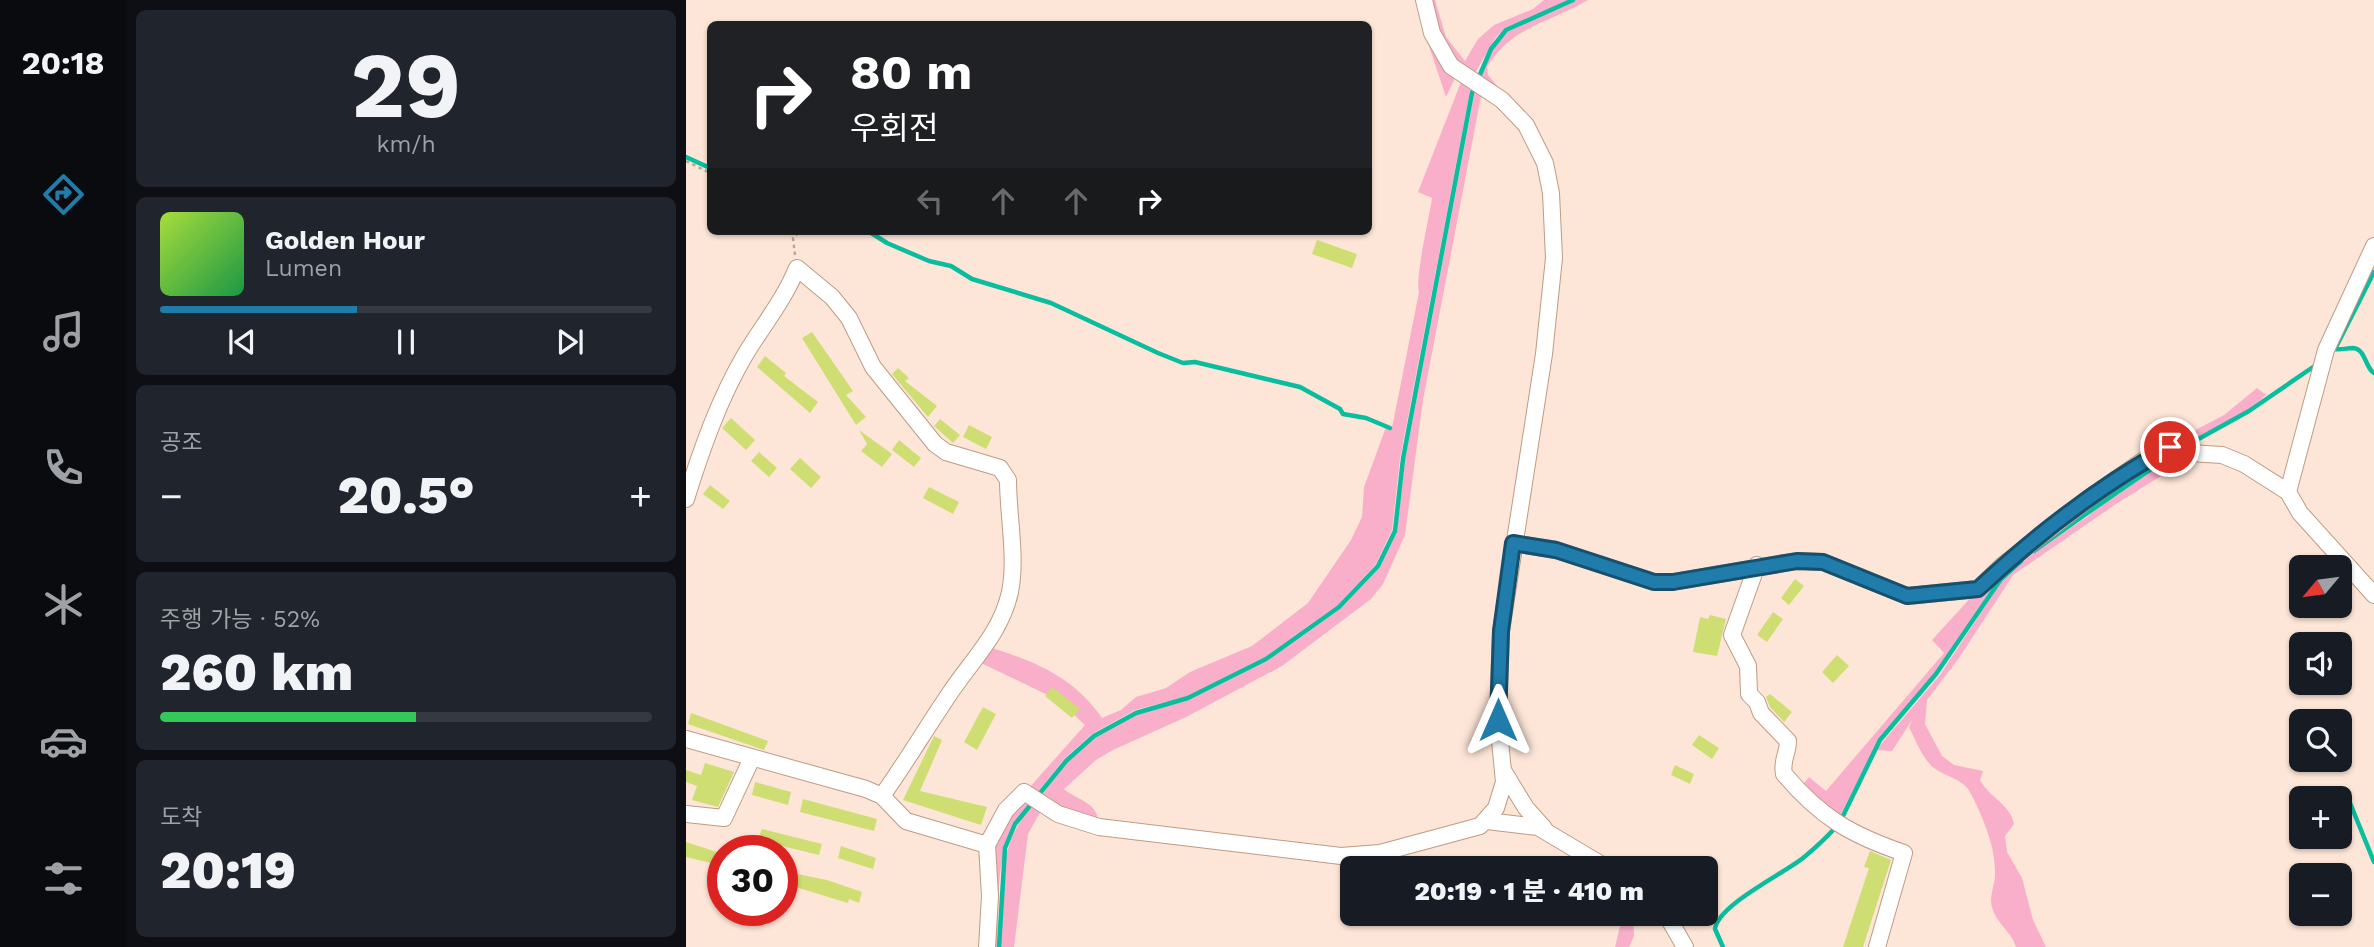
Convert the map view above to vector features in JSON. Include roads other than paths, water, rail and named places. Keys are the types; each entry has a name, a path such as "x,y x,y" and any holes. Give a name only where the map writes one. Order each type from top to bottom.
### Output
{"street":[{"path":"987,947 990,896 987,845 1024,792 1077,821 1121,831 1341,856 1380,853 1480,825 1487,821 1500,801 1503,771 1497,678 1513,543 1545,340 1554,258 1551,193 1545,163 1525,125 1512,108 1451,66 1438,47 1424,0"},
{"path":"2288,492 2326,350 2374,246"},
{"path":"686,499 697,463 735,374 789,290 797,268 832,297 849,318 873,367 935,444 955,455 1000,468 1008,480 1012,573 1009,593 998,624 882,796"},
{"path":"1513,543 1556,550 1654,582 1673,582 1757,565 1797,561 1823,562 1907,596 1978,589 2091,497 2144,460 2170,447 2233,459 2288,492 2300,513 2374,595"},
{"path":"1757,565 1732,635 1748,666 1749,694 1757,702 1761,713 1788,741 1788,752 1782,766 1784,774 1828,819 1851,833 1904,853 1877,947"},
{"path":"686,739 866,789 882,796 899,817 906,821 987,845"},
{"path":"686,814 724,818 752,758"},
{"path":"1503,771 1526,808 1550,834"},
{"path":"1487,821 1525,823 1587,856"},
{"path":"1673,926 1685,947"}],"waterway":[{"path":"999,947 1005,848 1015,824 1066,761 1094,736 1136,713 1188,698 1266,659 1339,607 1378,566 1395,531 1403,459 1472,93 1491,49 1506,30 1573,0"},
{"path":"686,157 707,167"},
{"path":"874,235 929,261 951,266 972,279 1051,303 1183,363 1195,362 1300,387 1340,409 1343,414 1366,418 1390,428"},
{"path":"2374,272 2335,349 2357,349 2374,373"},
{"path":"2184,447 2249,411 2316,365"},
{"path":"2034,551 2171,456"},
{"path":"1840,822 1880,740 1936,674 2001,579 2021,561"},
{"path":"2352,808 2374,862"},
{"path":"1723,947 1715,929 1727,910 1803,858 1835,828"}]}
